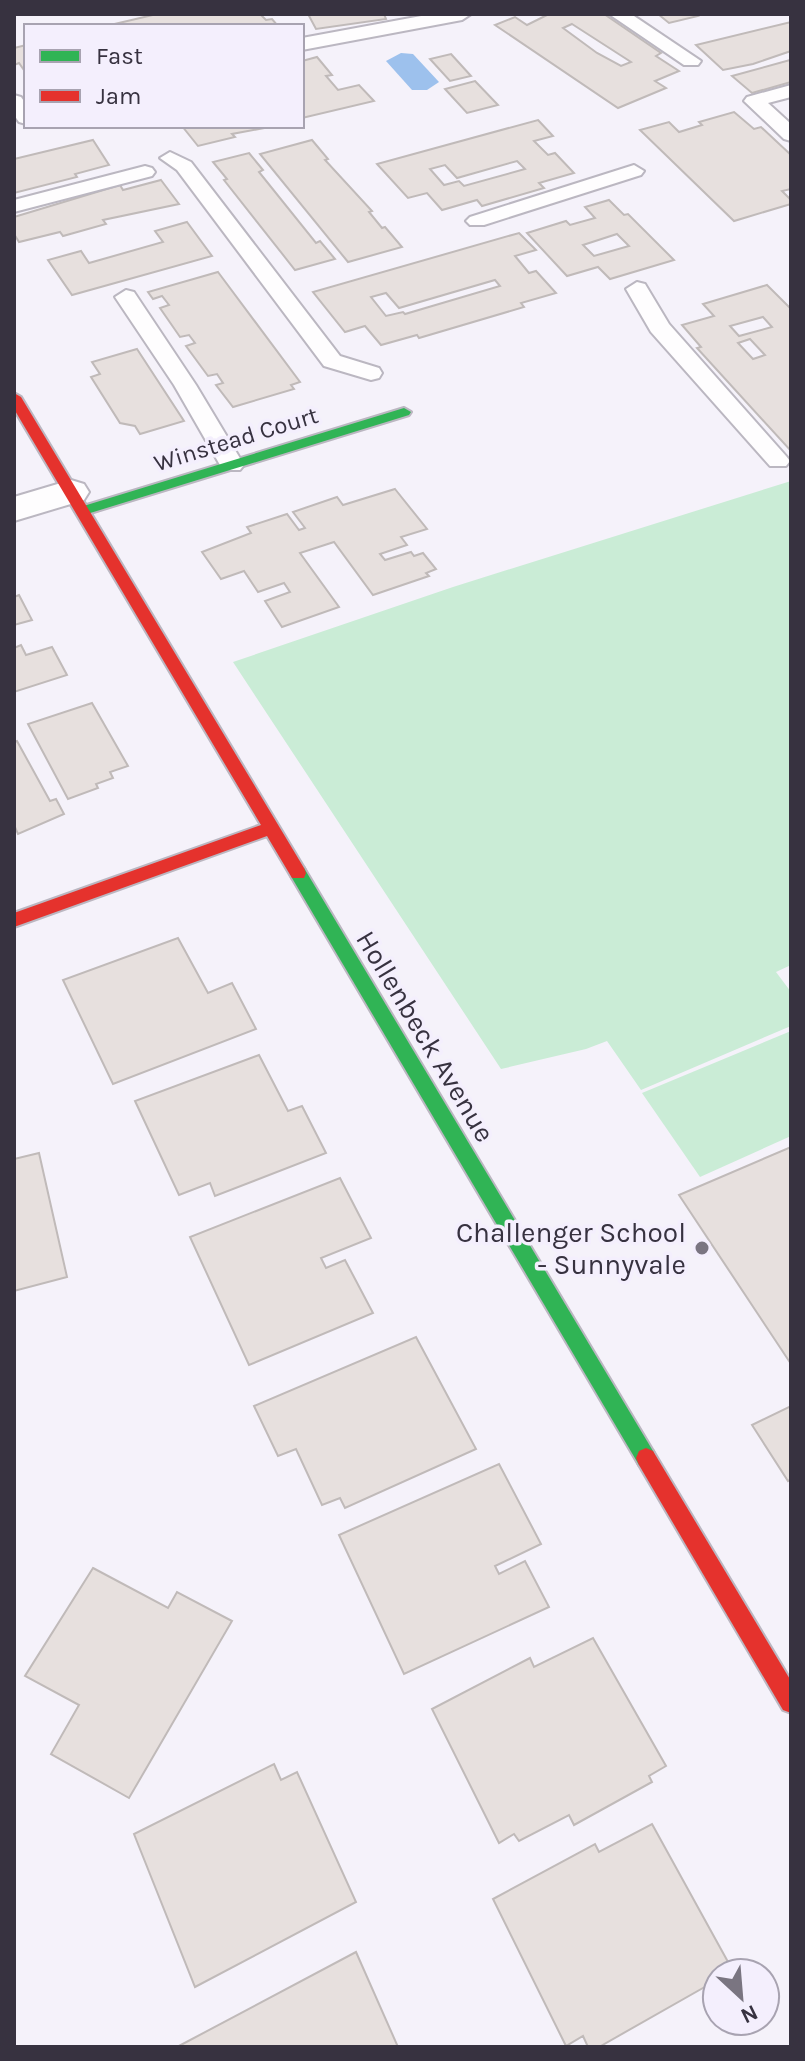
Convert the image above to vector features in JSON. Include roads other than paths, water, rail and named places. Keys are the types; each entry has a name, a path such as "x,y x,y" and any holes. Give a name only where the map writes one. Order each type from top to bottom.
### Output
{"street":[{"name":"Hollenbeck Avenue","path":"14,397 791,1702"},
{"name":"Winstead Court","path":"76,501 232,465 404,412"},
{"path":"14,509 76,501"},
{"path":"14,920 269,829"}],"lane":[{"path":"304,44 462,14"},
{"path":"618,14 691,61"},
{"path":"791,91 754,101 791,135"},
{"path":"170,158 184,166 332,361 371,373"},
{"path":"477,221 634,171"},
{"path":"14,206 145,172"},
{"path":"637,289 667,336 778,461"},
{"path":"126,297 185,385 232,465"}],"water":[{"path":"401,53 413,54 439,82 427,90 412,90 386,61"}],"place":[{"name":"Challenger School - Sunnyvale","path":"702,1248"}]}
